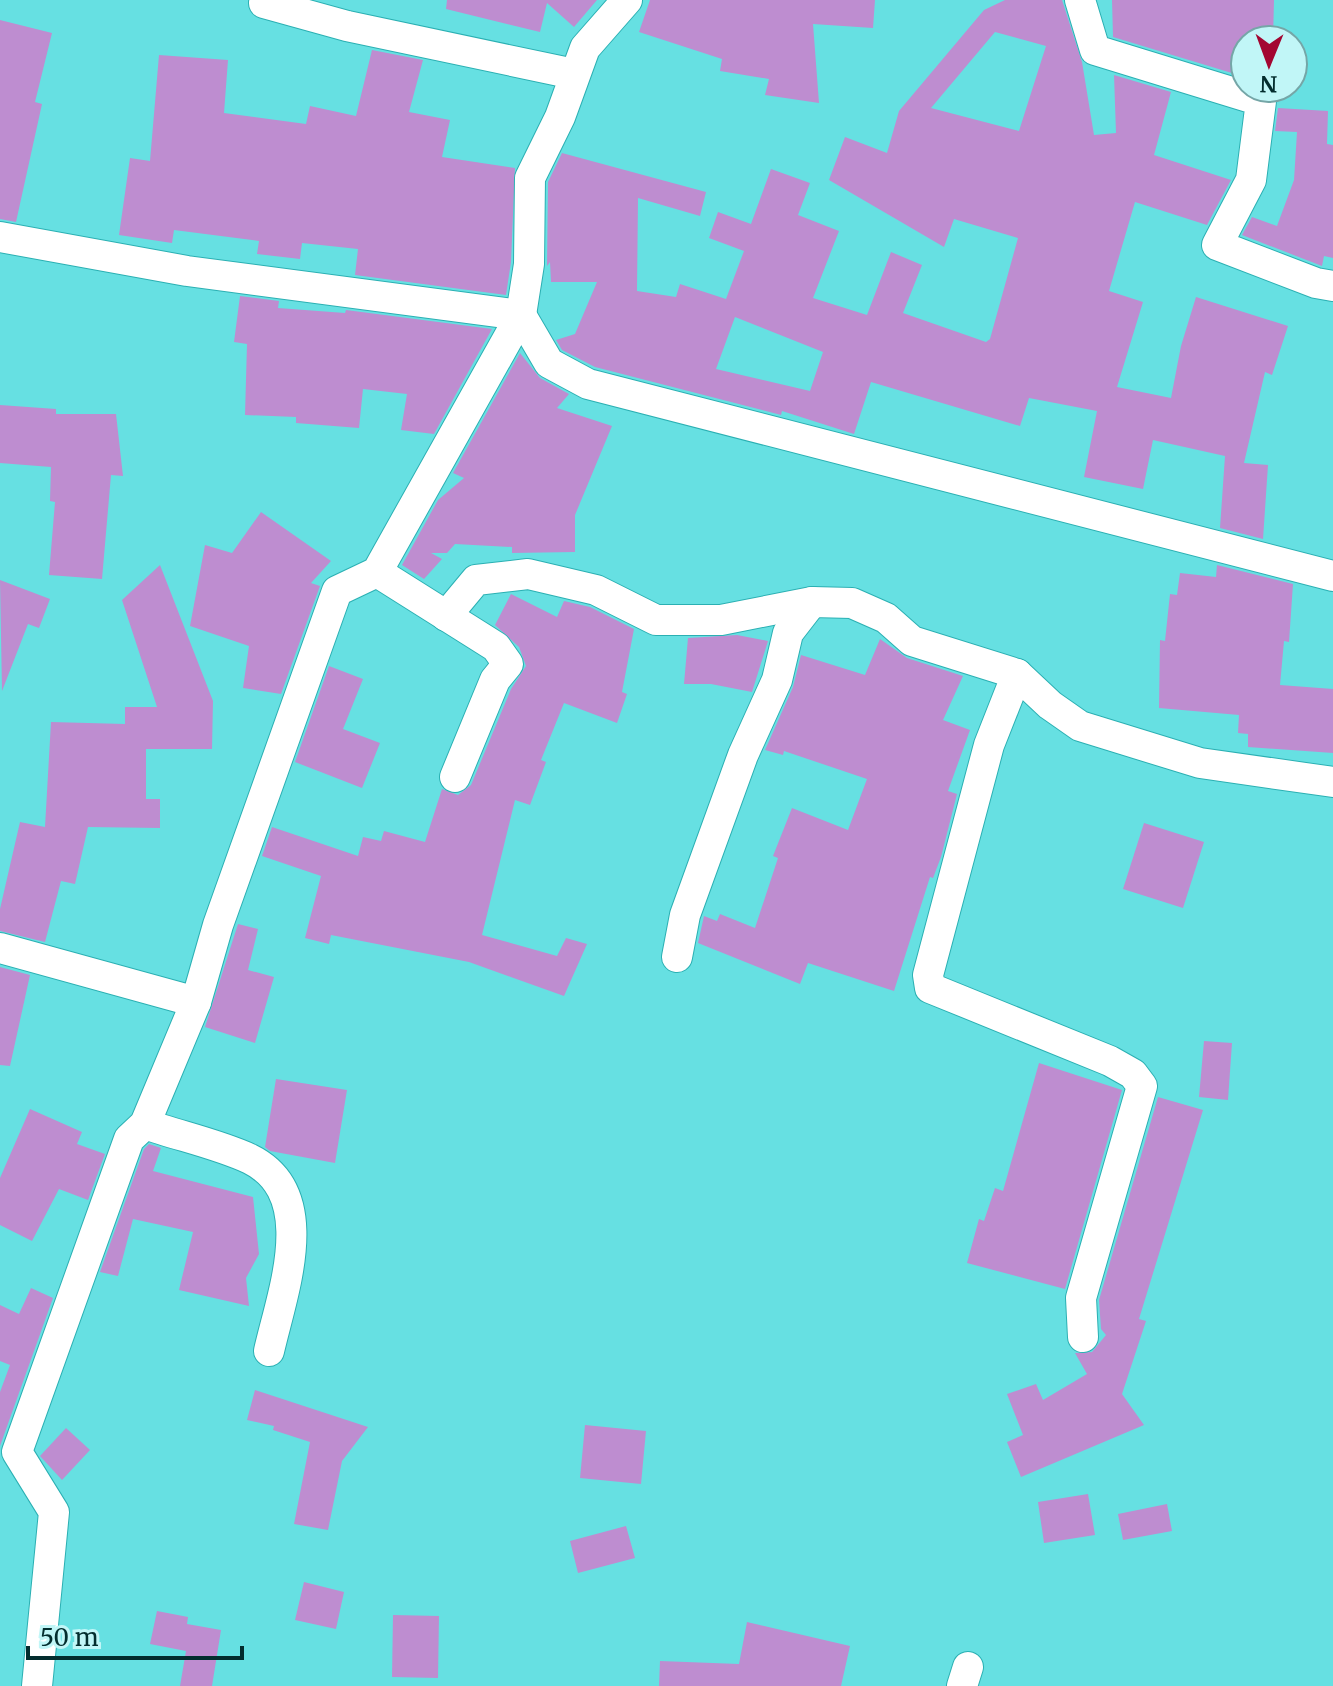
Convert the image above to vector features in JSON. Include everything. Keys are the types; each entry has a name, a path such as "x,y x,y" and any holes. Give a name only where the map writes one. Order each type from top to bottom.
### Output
{"street":[{"path":"37,1686 54,1512 8,1450 129,1139 145,1124 196,1002 218,925 337,591 377,572 521,315 529,264 530,178 560,117 585,48 627,0"},
{"path":"1080,0 1095,50 1261,101 1251,180 1217,245 1316,283 1333,286"},
{"path":"264,3 347,26 574,74"},
{"path":"0,237 187,271 521,315"},
{"path":"521,315 549,363 588,384 1333,576"},
{"path":"377,572 496,647 508,664 495,680 455,777"},
{"path":"446,616 476,580 528,574 596,590 656,620 721,620 812,602 852,603 886,618 912,641 1017,674 1050,705 1080,726 1200,763 1333,782"},
{"path":"677,957 685,915 743,755 777,680 788,633 812,602"},
{"path":"1017,674 989,745 928,975 930,988 941,996 1031,1027 1110,1061 1133,1074 1142,1086 1081,1298 1083,1337"},
{"path":"0,948 196,1002"},
{"path":"145,1124 251,1160 276,1178 288,1202 292,1250 269,1351"}],"building":[{"path":"447,0 597,0 574,27 547,3 540,32 446,9"},
{"path":"650,0 875,0 873,28 813,24 819,103 765,95 769,79 720,71 722,59 639,32"},
{"path":"1005,0 1062,0 1082,62 1094,135 1116,133 1114,75 1171,92 1154,155 1231,180 1207,225 1135,202 1109,291 1143,302 1117,387 1171,398 1181,346 1196,297 1288,326 1272,375 1265,372 1244,463 1268,465 1263,539 1220,528 1225,456 1153,440 1143,489 1084,477 1097,411 1029,398 1020,426 871,382 854,434 782,411 781,415 595,367 562,350 556,340 575,334 597,282 551,282 550,262 547,266 548,182 562,153 706,192 700,216 638,198 637,291 676,297 680,284 726,299 744,251 709,238 718,212 751,224 771,169 810,183 798,215 839,231 813,298 867,315 891,252 922,265 903,313 986,342 990,339 1018,238 954,219 944,247 829,180 845,137 887,153 899,111 984,10","holes":["995,32 1046,46 1019,131 931,108","735,317 823,352 810,391 716,369"]},
{"path":"1112,0 1274,0 1273,24 1229,24 1229,72 1113,37"},
{"path":"0,20 52,33 35,102 42,104 16,222 0,219"},
{"path":"372,50 423,60 409,112 450,120 442,157 515,168 511,262 506,295 355,275 358,249 302,243 300,259 257,254 259,241 174,230 172,243 119,235 130,158 150,161 159,55 228,60 224,113 306,124 310,106 356,116"},
{"path":"1278,108 1328,111 1327,144 1333,145 1333,258 1324,256 1322,266 1242,235 1252,217 1277,226 1294,180 1297,132 1275,131"},
{"path":"240,296 279,301 278,308 345,313 346,310 492,329 434,434 401,430 407,394 363,389 359,428 296,423 296,417 245,415 247,344 234,342"},
{"path":"520,353 540,378 569,394 557,408 612,426 575,515 575,552 512,553 512,547 455,544 447,553 431,553 442,559 424,579 402,565 438,500 464,478 453,473"},
{"path":"0,405 56,409 56,414 116,414 123,476 111,475 102,579 49,575 55,502 50,501 51,467 0,463"},
{"path":"261,512 331,561 311,583 320,586 281,694 243,688 249,646 190,626 205,545 232,553"},
{"path":"160,565 213,701 212,749 146,749 146,799 160,799 160,828 88,827 75,884 61,881 45,942 0,931 0,909 20,822 45,827 51,722 125,724 125,707 157,707 122,600"},
{"path":"1217,565 1293,584 1289,642 1284,641 1280,685 1333,689 1333,753 1248,747 1248,734 1238,733 1239,715 1159,708 1160,640 1165,641 1170,594 1177,595 1180,573 1216,577"},
{"path":"0,580 50,599 39,628 28,624 2,691"},
{"path":"511,594 557,617 564,601 590,607 634,629 622,692 627,694 617,723 564,703 541,760 546,762 530,805 515,800 482,935 557,956 566,938 587,944 564,996 469,962 331,935 329,944 305,938 321,876 262,856 272,827 358,856 363,837 381,841 384,831 425,842 442,789 458,795 471,785 511,689 526,666 519,647 495,625"},
{"path":"737,635 768,641 752,692 711,684 684,684 688,638"},
{"path":"880,639 907,658 963,676 943,720 970,730 948,791 957,794 941,857 933,878 930,877 894,991 808,963 800,984 698,943 704,916 717,921 720,914 755,928 778,858 773,856 792,808 848,830 867,779 784,751 783,755 765,750 793,687 801,655 865,675"},
{"path":"329,666 363,679 343,729 380,743 362,788 295,762"},
{"path":"1144,823 1204,842 1183,908 1123,889"},
{"path":"238,924 258,929 248,970 274,977 255,1043 205,1027"},
{"path":"0,967 30,975 10,1066 0,1065"},
{"path":"1204,1041 1232,1043 1228,1100 1199,1097"},
{"path":"1039,1063 1122,1090 1065,1289 967,1263 979,1219 984,1221 995,1188 1003,1191"},
{"path":"276,1079 347,1090 335,1163 270,1151 265,1147"},
{"path":"1158,1097 1203,1110 1139,1319 1146,1321 1122,1394 1144,1425 1021,1477 1007,1442 1023,1435 1007,1394 1036,1384 1043,1400 1087,1374 1075,1353 1092,1352 1106,1335 1101,1329 1099,1300"},
{"path":"30,1109 82,1132 77,1144 105,1154 88,1200 59,1189 32,1241 0,1225 0,1178"},
{"path":"149,1144 161,1148 153,1171 253,1197 259,1254 246,1278 249,1306 179,1290 193,1232 133,1219 118,1276 100,1272 144,1149"},
{"path":"31,1288 53,1298 0,1446 0,1392 10,1365 0,1361 0,1305 19,1314"},
{"path":"255,1390 368,1427 342,1461 328,1530 294,1524 310,1442 273,1430 274,1426 247,1420"},
{"path":"585,1425 646,1431 641,1484 580,1478"},
{"path":"66,1428 90,1450 62,1480 40,1456"},
{"path":"1088,1494 1095,1535 1044,1543 1038,1502"},
{"path":"1167,1504 1172,1531 1123,1540 1118,1514"},
{"path":"626,1526 635,1558 578,1573 570,1541"},
{"path":"304,1582 344,1592 336,1629 295,1620"},
{"path":"157,1611 188,1617 187,1624 221,1630 212,1686 180,1686 186,1651 150,1644"},
{"path":"393,1615 439,1616 438,1678 392,1677"},
{"path":"747,1622 850,1646 841,1686 659,1686 660,1661 739,1664"}]}
